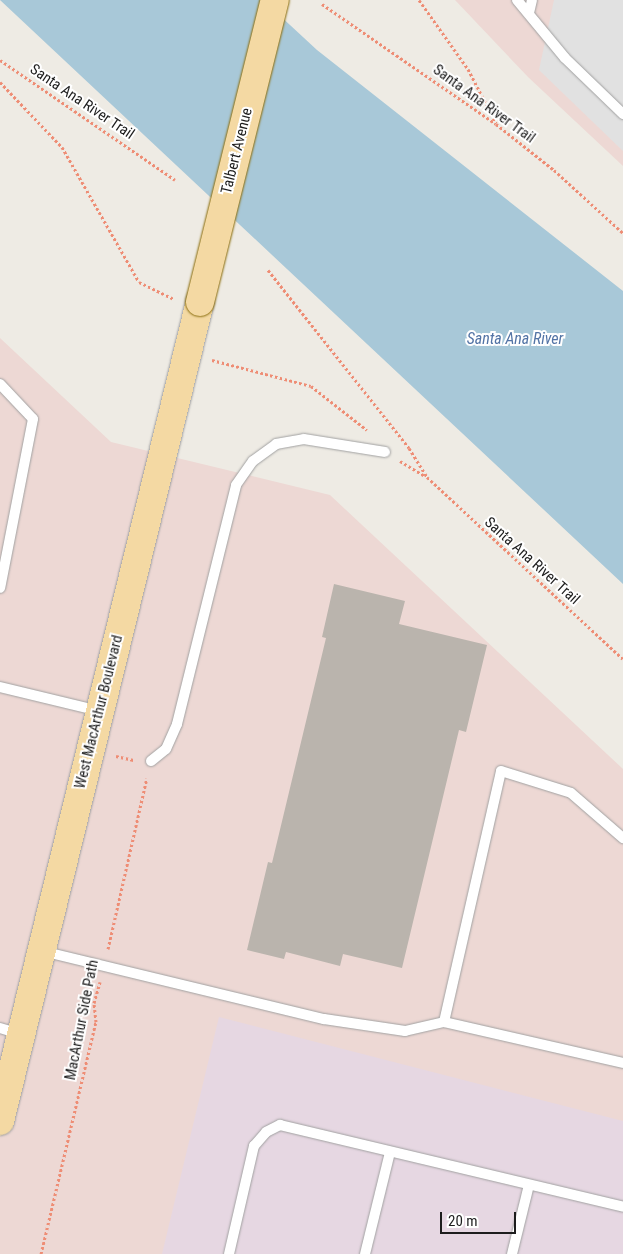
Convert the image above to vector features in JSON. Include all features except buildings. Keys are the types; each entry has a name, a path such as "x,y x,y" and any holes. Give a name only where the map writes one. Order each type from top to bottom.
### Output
{"main road":[{"name":"Talbert Avenue","path":"199,305 275,0"},
{"name":"West MacArthur Boulevard","path":"0,1121 10,1031 41,951 98,711 199,305"}],"lane":[{"path":"517,0 565,58 623,114"},
{"path":"529,13 532,0"},
{"path":"0,384 33,419 0,588"},
{"path":"151,761 166,749 177,724 236,485 253,461 276,444 304,439 385,452"},
{"path":"0,687 98,711"},
{"path":"444,1022 501,771 571,793 623,838"},
{"path":"41,951 324,1019 405,1030 444,1022 623,1063"},
{"path":"229,1254 254,1146 266,1132 280,1126 623,1207"},
{"path":"365,1254 390,1152"},
{"path":"512,1254 529,1185"}],"path":[{"path":"419,0 468,69 496,124"},
{"name":"Santa Ana River Trail","path":"322,4 496,124 554,170 623,233"},
{"name":"Santa Ana River Trail","path":"0,60 175,180"},
{"path":"0,82 62,147 139,282 199,305"},
{"name":"Santa Ana River Trail","path":"268,270 408,448 426,477"},
{"name":"Santa Ana River Trail","path":"187,354 311,386 359,420 385,452 426,477 623,659"},
{"path":"89,750 151,761"},
{"name":"MacArthur Side Path","path":"41,1254 96,1022 94,1003 151,761"}],"shaded area":[{"path":"455,0 623,0 623,166 528,77"},
{"path":"554,0 623,0 623,151 539,70"},
{"path":"0,338 111,442 330,495 623,769 623,1254 0,1254"},
{"path":"219,1017 623,1121 623,1254 162,1254"}],"water":[{"name":"Santa Ana River","path":"0,0 263,0 317,50 623,291 623,584"}]}
